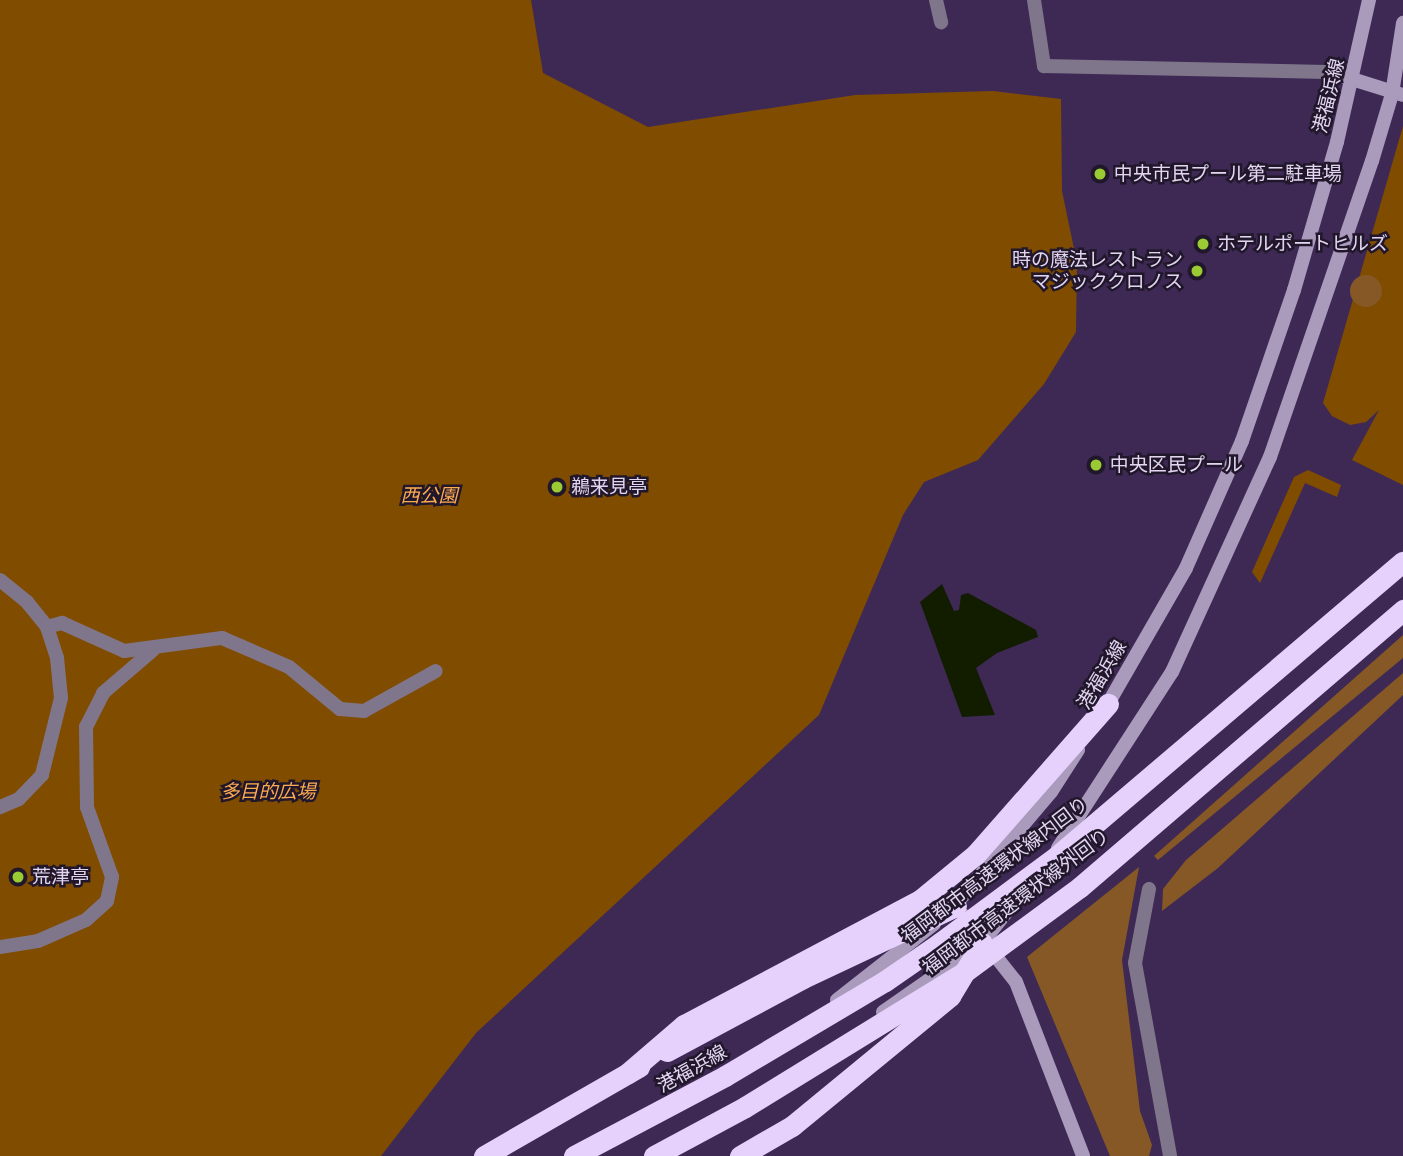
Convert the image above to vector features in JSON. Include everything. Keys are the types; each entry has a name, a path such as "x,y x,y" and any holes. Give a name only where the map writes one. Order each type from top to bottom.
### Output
{"highway":[{"name":"福岡都市高速環状線内回り","path":"574,1156 725,1076 940,943 1057,856 1403,562"},
{"name":"福岡都市高速環状線外回り","path":"654,1156 892,1020 984,957 1080,887 1403,610"},
{"path":"628,1073 684,1025 919,900 985,844 1108,704"},
{"path":"484,1156 541,1121 803,978 956,906"},
{"path":"740,1156 792,1126 950,996 982,943"}],"street":[{"path":"936,0 941,22"},
{"path":"1034,0 1044,66 1327,72 1398,95"},
{"name":"港福浜線","path":"574,1156 800,1028 956,906 1051,792 1108,704 1186,568 1242,441 1294,290 1352,79 1369,0"},
{"path":"645,1156 823,1056 982,943 1058,847 1172,672 1217,581 1286,415 1398,95 1403,23"},
{"path":"0,580 27,602 47,627 57,658 61,698 42,775 19,799 0,807"},
{"path":"47,627 62,622 124,651 152,650 222,638 289,667 340,709 364,711 436,671"},
{"path":"0,947 38,941 86,920 107,901 112,877 87,807 86,727 103,692 152,650"},
{"path":"1149,889 1136,963 1170,1156"},
{"path":"956,906 982,943 1016,982 1083,1156"}],"green space":[{"name":"西公園","path":"0,0 531,0 543,73 648,127 855,95 993,91 1061,99 1062,191 1077,263 1076,332 1044,384 978,460 924,482 903,515 819,715 476,1033 381,1156 0,1156"},
{"path":"1403,126 1403,485 1352,460 1379,410 1366,422 1350,425 1332,416 1323,403"},
{"path":"1308,470 1341,485 1337,497 1305,483 1260,583 1252,572 1294,477"}],"shaded area":[{"path":"1366,275 1377,280 1382,291 1377,302 1366,307 1355,302 1350,291 1355,280"},
{"path":"942,584 954,611 959,610 961,595 968,593 1036,630 1038,637 997,653 976,668 995,715 962,717 920,602"},
{"path":"1403,635 1403,658 1158,860 1154,856"},
{"path":"1403,673 1403,695 1218,868 1162,911 1163,889 1186,860"},
{"path":"1139,867 1122,960 1140,1111 1152,1145 1149,1156 1110,1156 1027,957"}],"place":[{"name":"中央市民プール第二駐車場","path":"1100,174"},
{"name":"ホテルポートヒルズ","path":"1203,244"},
{"name":"時の魔法レストラン マジッククロノス","path":"1197,271"},
{"name":"中央区民プール","path":"1096,465"},
{"name":"鵜来見亭","path":"557,487"},
{"name":"荒津亭","path":"18,877"}],"park label":[{"name":"多目的広場","path":"268,792"}]}
